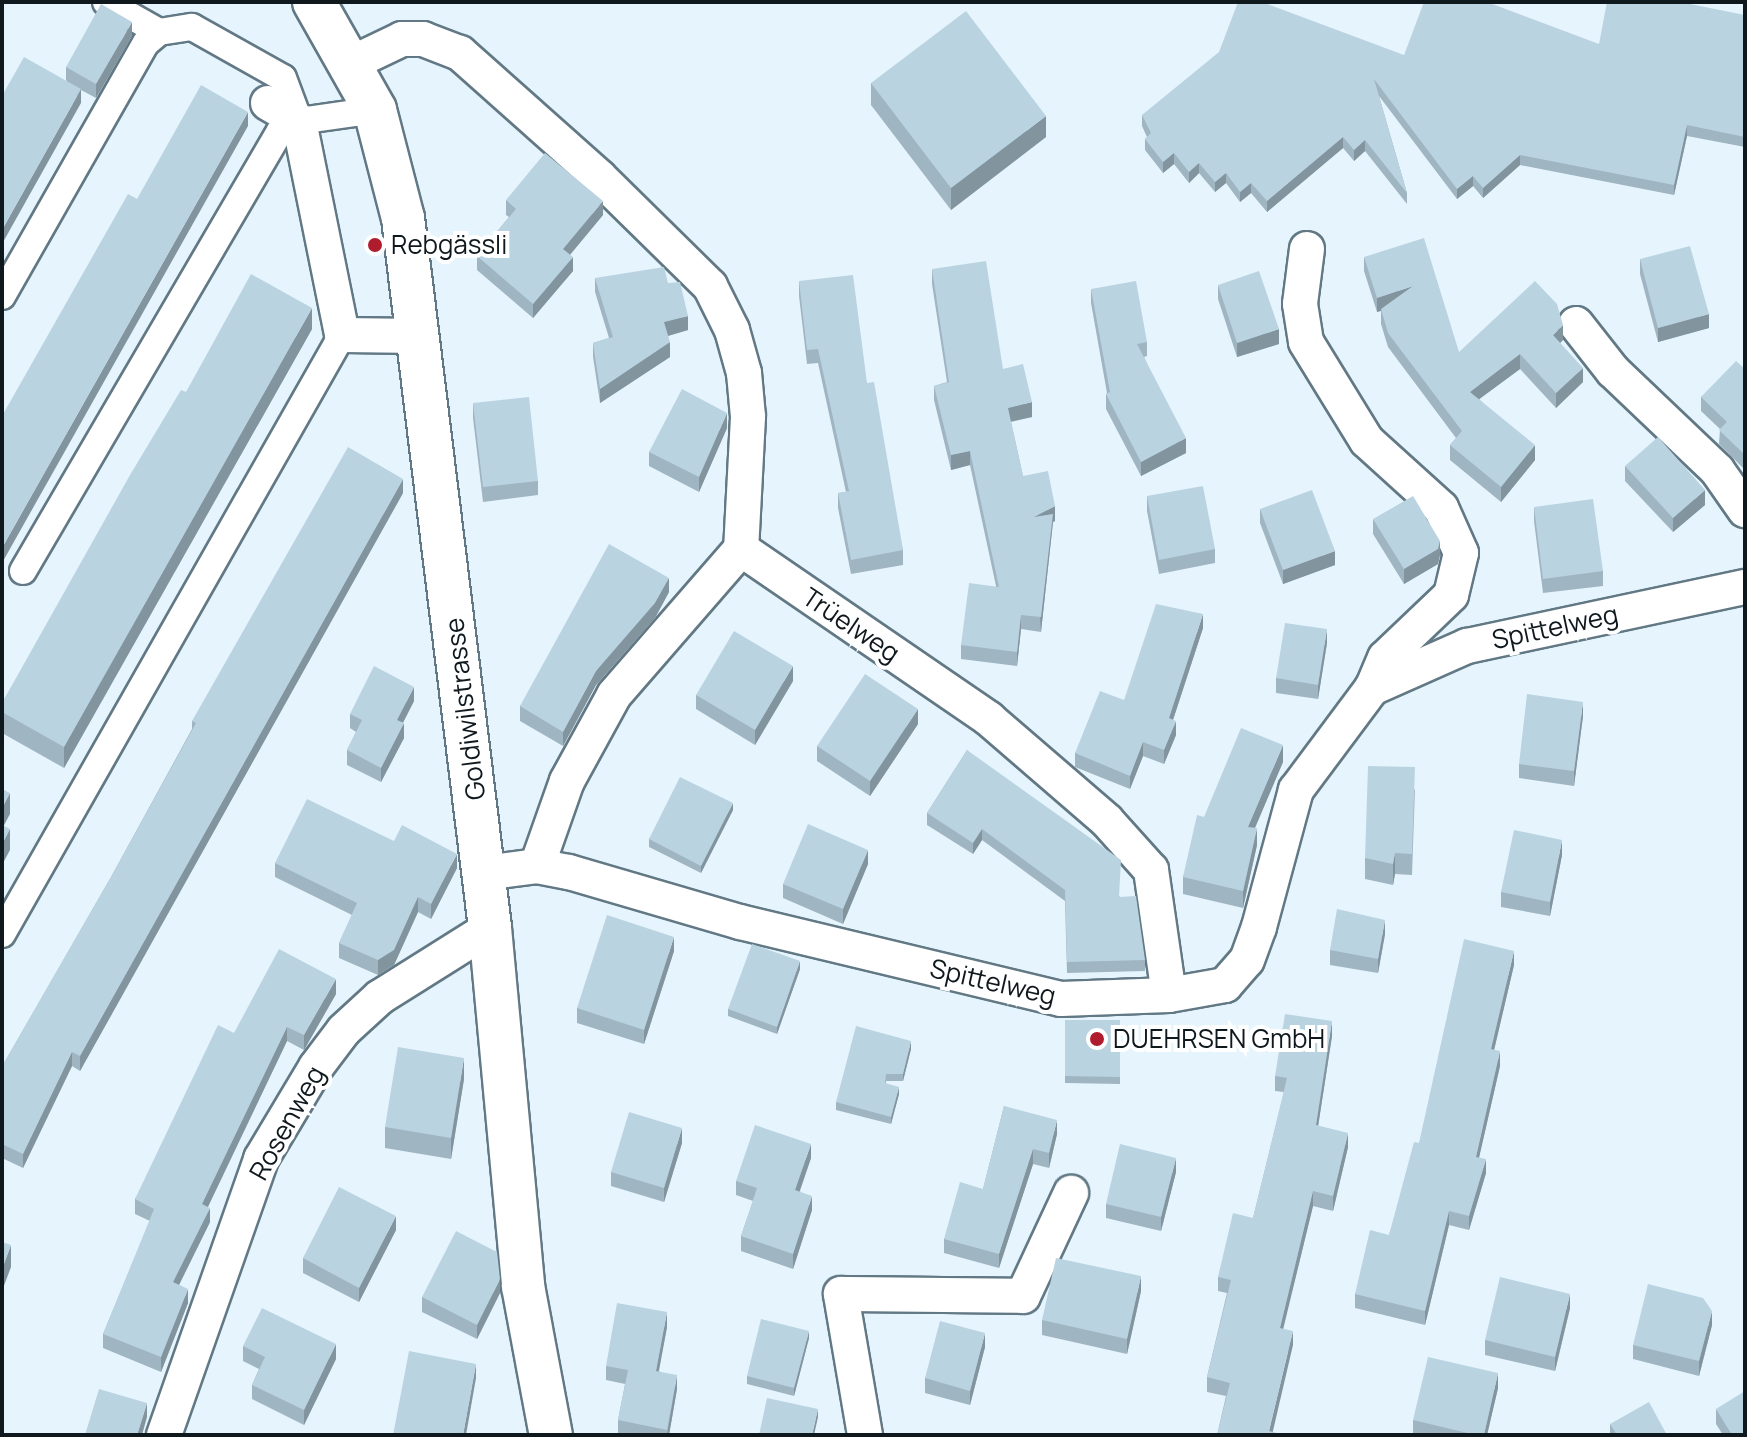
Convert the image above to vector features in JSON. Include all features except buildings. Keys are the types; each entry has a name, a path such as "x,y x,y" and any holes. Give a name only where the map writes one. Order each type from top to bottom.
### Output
{"street":[{"path":"106,2 159,32"},
{"name":"Goldiwilstrasse","path":"314,2 352,63 375,110 393,165 421,336 484,873 523,1286 551,1435"},
{"path":"2,296 146,43 159,32 192,27 283,78 299,121 342,335 2,934"},
{"path":"352,63 402,39 423,39 460,53 669,243 710,286 732,330 744,373 748,417 741,549 614,695 567,781 537,866"},
{"path":"268,103 299,121"},
{"path":"23,571 280,131 299,121 375,110"},
{"name":"Spittelweg","path":"484,873 537,866 740,922 1061,999 1169,995 1225,985 1247,960 1296,790 1372,688 1385,658 1451,595 1461,553 1441,508 1367,441 1306,342 1300,304 1307,249"},
{"path":"1576,324 1613,371 1717,470 1745,510"},
{"path":"342,335 421,336"},
{"name":"Trüelweg","path":"741,549 989,719 1107,821 1151,870 1169,995"},
{"name":"Spittelweg","path":"1372,688 1467,646 1745,587"},
{"name":"Rosenweg","path":"164,1435 261,1159 316,1067 344,1030 380,997 490,928"},
{"path":"865,1435 841,1294 1023,1296 1071,1193"}],"place":[{"name":"Rebgässli","path":"375,245"},
{"name":"DUEHRSEN GmbH","path":"1097,1039"}]}
